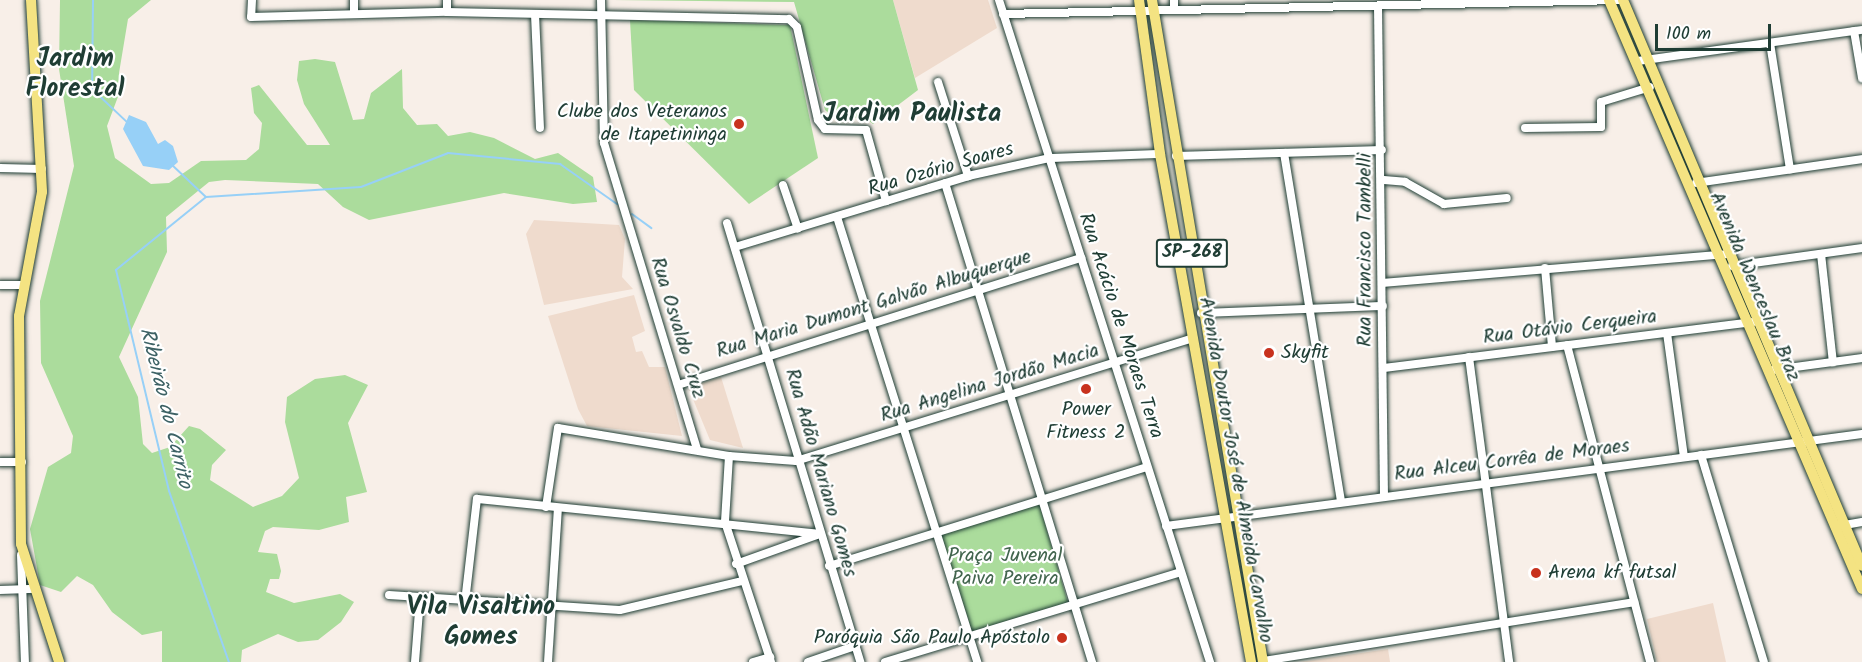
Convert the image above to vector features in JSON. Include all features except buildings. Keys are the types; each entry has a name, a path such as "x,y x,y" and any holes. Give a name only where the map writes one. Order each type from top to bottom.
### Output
{"main road":[{"path":"31,0 42,169 39,218 24,285 21,544 59,662"},
{"name":"Avenida Wenceslau Braz","path":"1615,1 1651,59 1696,183"},
{"name":"Avenida Wenceslau Braz","path":"1615,1 1638,61 1696,183 1732,266 1754,321 1768,370 1807,442"},
{"name":"Avenida Doutor José de Almeida Carvalho","path":"1139,4 1160,154 1193,338 1263,662"},
{"name":"Avenida Doutor José de Almeida Carvalho","path":"1153,5 1232,516 1251,662"},
{"name":"Avenida Wenceslau Braz","path":"1754,321 1780,369 1862,589"},
{"name":"Avenida Wenceslau Braz","path":"1839,526 1862,566"}],"street":[{"path":"252,0 251,17 447,12 789,19 797,27 818,120 825,129 866,130 886,201"},
{"path":"354,0 354,14"},
{"path":"447,0 447,12"},
{"name":"Rua Osvaldo Cruz","path":"601,0 602,124 625,216 697,449"},
{"name":"Rua Acácio de Moraes Terra","path":"999,0 1210,662"},
{"path":"1003,14 1139,4 1378,6 1484,1 1615,1"},
{"name":"Rua Francisco Tambelli","path":"1378,6 1384,180 1384,495"},
{"path":"535,14 540,128"},
{"path":"1638,61 1858,30 1862,78"},
{"path":"1770,42 1790,169"},
{"path":"938,82 968,176"},
{"path":"1524,128 1601,127 1601,102 1651,87"},
{"path":"1176,156 1382,150"},
{"path":"1284,153 1341,500"},
{"name":"Rua Ozório Soares","path":"735,247 968,176 1049,158 1160,154"},
{"path":"1696,183 1862,159"},
{"path":"0,168 42,169"},
{"path":"1384,180 1405,182 1444,204 1507,198"},
{"path":"945,183 1092,662"},
{"path":"783,185 798,229"},
{"path":"837,217 978,662"},
{"name":"Rua Adão Mariano Gomes","path":"728,223 769,354 796,461 860,662"},
{"path":"1732,266 1862,248"},
{"path":"1383,283 1727,254"},
{"path":"1821,254 1833,362"},
{"name":"Rua Maria Dumont Galvão Albuquerque","path":"678,385 870,322 1081,258"},
{"path":"1545,268 1552,347"},
{"path":"0,285 24,285"},
{"path":"1201,313 1383,306"},
{"name":"Rua Otávio Cerqueira","path":"1384,368 1754,321"},
{"path":"1667,333 1684,457"},
{"name":"Rua Angelina Jordão Macia","path":"796,461 1193,338"},
{"path":"1567,345 1650,662"},
{"path":"1469,357 1509,662"},
{"path":"1768,370 1862,358"},
{"path":"546,507 558,428 729,456 796,461"},
{"name":"Rua Alceu Corrêa de Moraes","path":"1166,526 1598,465 1684,457 1862,434"},
{"path":"1701,455 1764,662"},
{"path":"729,456 725,522 736,564 771,659 753,662"},
{"path":"0,462 22,462"},
{"path":"829,567 936,531 1148,467"},
{"path":"465,602 477,499 725,522 819,534"},
{"path":"548,662 558,508"},
{"path":"1839,526 1862,522"},
{"path":"792,531 794,543"},
{"path":"736,564 819,534"},
{"path":"21,544 25,662"},
{"path":"885,662 1181,572"},
{"path":"388,595 465,602 639,609 742,581"},
{"path":"0,590 23,590 37,594 28,603 25,612"},
{"path":"415,662 420,598"},
{"path":"1263,662 1634,602"},
{"path":"808,662 855,646"}],"shaded area":[{"path":"893,0 988,0 997,28 915,78"},
{"path":"534,220 619,225 625,239 622,277 633,289 544,305 526,234"},
{"path":"634,295 645,331 632,337 636,352 642,351 649,367 665,367 682,436 587,426 578,409 548,316"},
{"path":"721,377 743,448 710,440 688,387"},
{"path":"1713,603 1726,662 1657,662 1647,619"},
{"path":"1388,649 1390,662 1300,662"}],"green space":[{"path":"60,0 151,0 128,19 119,73 122,86 107,126 115,158 151,184 169,183 201,161 246,160 259,149 262,123 254,113 251,88 259,85 307,145 330,145 304,104 297,80 299,61 315,59 335,62 353,120 364,119 371,93 402,69 403,108 417,125 437,124 448,136 470,132 494,138 535,159 558,153 593,177 597,202 573,204 504,193 369,220 343,207 318,184 225,180 209,182 166,217 167,252 119,357 138,397 143,444 152,453 170,447 189,426 200,429 226,450 212,465 210,480 253,507 282,496 299,478 285,422 287,397 315,379 345,375 368,385 348,423 367,492 346,497 349,522 319,530 273,527 265,531 258,552 277,554 281,571 279,579 270,579 266,592 294,603 340,594 354,602 341,622 318,640 298,642 278,634 242,650 241,662 162,662 162,631 142,635 112,612 93,585 77,576 61,592 40,585 30,529 48,467 71,453 73,436 41,363 40,301 74,166 59,69"},
{"path":"613,0 893,0 918,90 873,124 862,116 840,123 825,110 794,2"},
{"name":"Clube dos Veteranos de Itapetininga","path":"630,20 790,25 818,158 749,204 634,90"},
{"name":"Praça Juvenal Paiva Pereira","path":"1039,503 1068,603 972,632 941,534"}],"water":[{"path":"129,115 146,122 158,144 165,140 173,146 178,162 169,170 143,166 123,129"}],"waterway":[{"path":"93,0 92,89 128,123"},
{"path":"206,197 361,187 448,153 560,164 617,204"},
{"path":"171,164 206,197"},
{"name":"Ribeirão do Carrito","path":"206,197 116,270 169,491 229,662"},
{"path":"632,214 651,228"}],"place":[{"name":"Clube dos Veteranos de Itapetininga","path":"739,124"},
{"name":"Skyfit","path":"1269,353"},
{"name":"Power Fitness 2","path":"1086,389"},
{"name":"Arena kf futsal","path":"1536,573"},
{"name":"Paróquia São Paulo Apóstolo","path":"1062,638"}],"district":[{"name":"Jardim Florestal","path":"75,75"},
{"name":"Jardim Paulista","path":"912,115"},
{"name":"Vila Visaltino Gomes","path":"481,623"}]}
